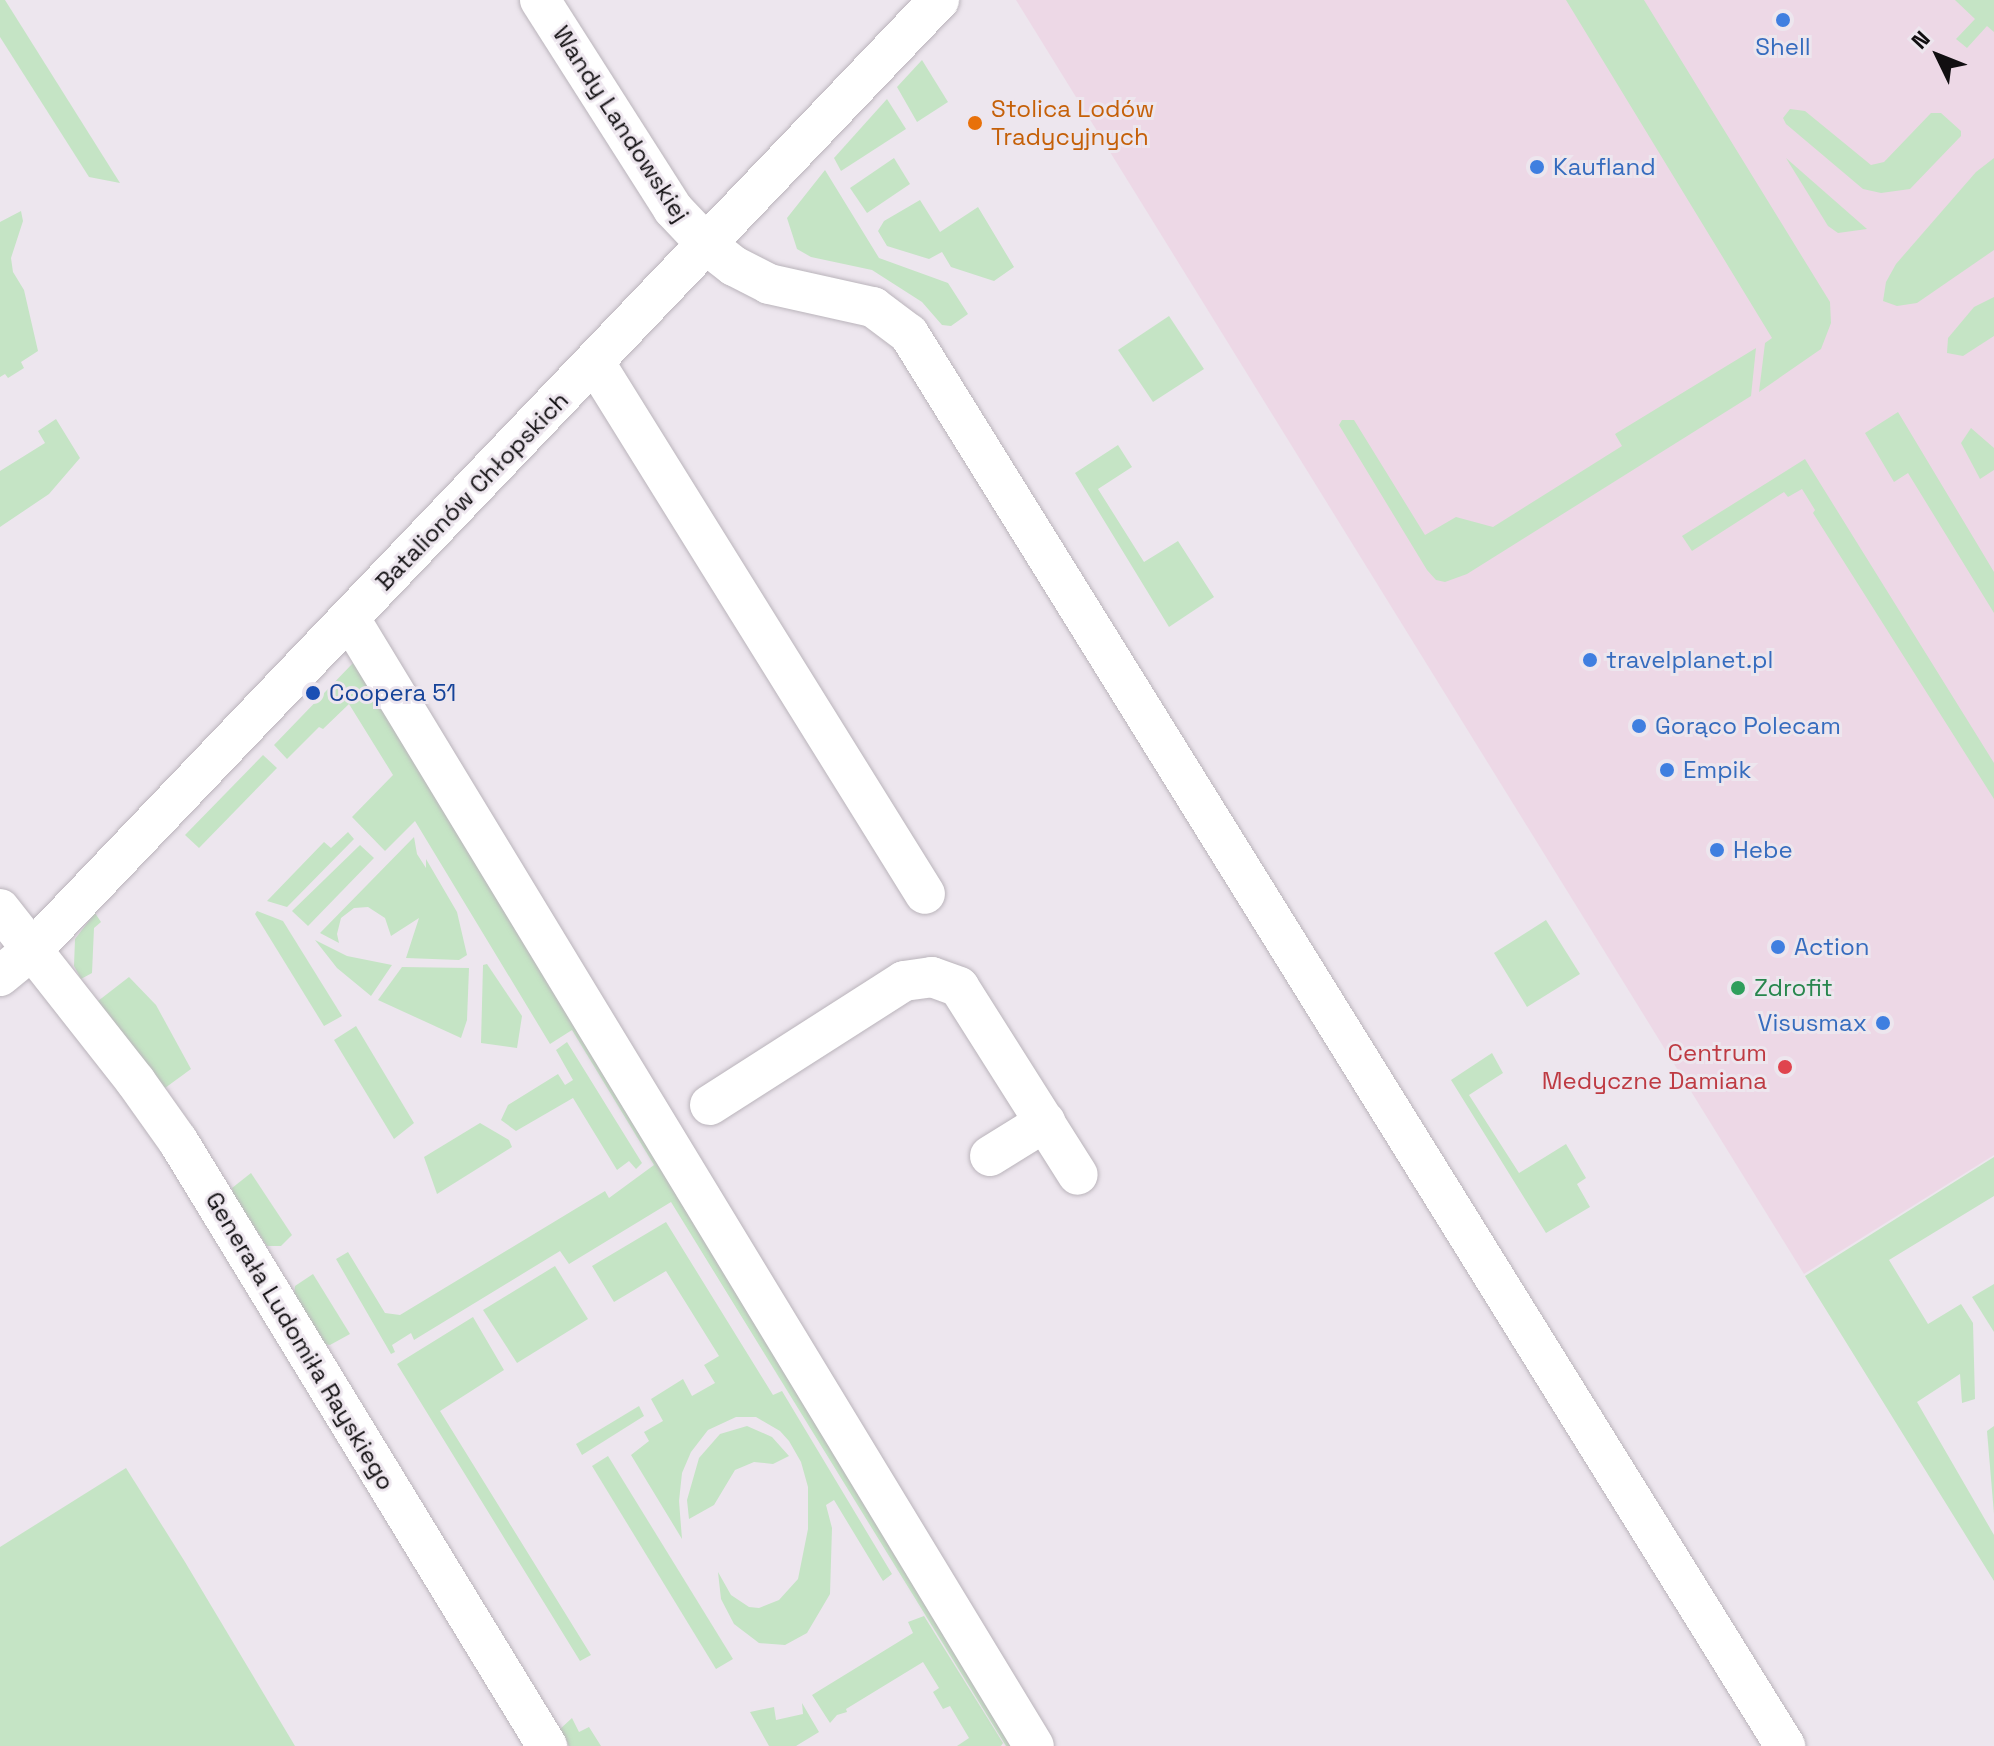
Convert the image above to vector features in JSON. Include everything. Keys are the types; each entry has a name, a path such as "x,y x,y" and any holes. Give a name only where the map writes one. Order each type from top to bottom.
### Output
{"street":[{"name":"Wandy Landowskiej","path":"540,0 673,209 707,245 734,266 769,284 873,307 909,334 1785,1746"},
{"name":"Batalionów Chłopskich","path":"0,976 33,949 939,0"},
{"path":"595,363 925,894"},
{"path":"350,619 1034,1746"},
{"name":"Generała Ludomiła Rayskiego","path":"0,909 178,1141 547,1746"},
{"path":"710,1105 904,981 932,977 959,987 1078,1175"},
{"path":"990,1156 1045,1122"}],"shaded area":[{"path":"1016,0 1994,0 1994,1155 1804,1274"}],"green space":[{"path":"0,0 5,0 120,183 89,177 0,37"},
{"path":"1566,0 1644,0 1830,302 1831,323 1821,349 1759,392 1765,343 1772,338"},
{"path":"1955,0 1994,0 1994,32 1987,26 1967,48 1956,39 1975,19"},
{"path":"922,60 948,102 917,122 897,87"},
{"path":"887,99 906,129 841,171 834,158"},
{"path":"1790,109 1805,111 1871,165 1884,162 1931,113 1941,113 1961,131 1961,136 1910,189 1881,193 1863,189 1786,124 1783,118"},
{"path":"894,158 910,184 867,213 850,188"},
{"path":"1786,158 1867,229 1838,233 1828,226"},
{"path":"1994,158 1994,250 1917,303 1897,306 1883,301 1886,282 1896,264 1976,172"},
{"path":"825,170 879,258 948,283 968,314 951,326 942,325 922,302 872,270 811,257 797,249 787,218"},
{"path":"920,200 940,232 978,207 1014,267 994,281 951,267 942,252 929,259 887,246 878,231 884,221"},
{"path":"21,211 23,221 11,258 13,272 24,290 38,351 21,362 24,368 8,378 5,374 0,377 0,222"},
{"path":"1994,297 1994,336 1963,356 1947,353 1948,338 1974,307"},
{"path":"1169,316 1204,369 1153,402 1118,350"},
{"path":"1756,348 1751,396 1467,574 1445,582 1436,580 1427,570 1339,425 1342,420 1354,420 1425,535 1456,517 1493,527 1622,446 1615,434"},
{"path":"1898,412 1994,572 1994,613 1908,473 1894,482 1865,433"},
{"path":"56,419 80,458 49,494 0,527 0,471 45,443 38,431"},
{"path":"1971,428 1994,448 1994,470 1980,479 1961,443"},
{"path":"1118,445 1132,467 1098,489 1144,562 1178,541 1214,597 1169,627 1075,473"},
{"path":"1805,459 1994,763 1994,799 1813,513 1815,510 1802,489 1788,497 1784,492 1692,551 1682,536"},
{"path":"353,663 1017,1746 1006,1746 671,1202 569,1264 560,1251 414,1340 411,1333 392,1345 395,1352 391,1354 336,1259 348,1252 385,1313 400,1315 605,1191 609,1198 654,1165 572,1030 550,1044 415,821 385,851 352,817 393,775 349,704 323,729 319,727 287,759 274,745"},
{"path":"263,755 277,768 199,848 185,835"},
{"path":"348,832 354,839 287,907 267,901 324,842 331,848"},
{"path":"414,837 417,854 426,868 426,859 457,912 467,955 459,960 406,958 419,918 391,936 385,918 368,907 354,908 341,918 337,934 339,943 320,933"},
{"path":"360,845 374,858 308,926 292,911"},
{"path":"257,911 283,921 342,1016 324,1026 255,914"},
{"path":"95,913 101,922 94,928 92,973 81,979 74,966 75,939"},
{"path":"1546,920 1580,974 1527,1007 1494,953"},
{"path":"315,940 347,956 392,965 371,996 337,968"},
{"path":"487,964 522,1016 517,1048 481,1043 483,965"},
{"path":"402,967 469,968 467,1020 461,1038 378,1000"},
{"path":"129,977 156,1005 191,1069 165,1088 98,1001"},
{"path":"356,1026 414,1123 394,1139 334,1040"},
{"path":"567,1042 642,1163 636,1169 629,1161 617,1170 573,1098 516,1131 501,1120 508,1105 558,1074 565,1085 573,1080 556,1050"},
{"path":"1492,1053 1503,1073 1469,1095 1519,1173 1566,1144 1586,1178 1577,1184 1590,1207 1546,1233 1451,1080"},
{"path":"480,1123 509,1140 512,1147 437,1194 424,1157"},
{"path":"1994,1157 1994,1196 1889,1260 1928,1324 1961,1304 1973,1323 1975,1399 1962,1403 1960,1374 1917,1402 1994,1535 1994,1581 1805,1276"},
{"path":"251,1173 292,1235 281,1246 267,1246 234,1197 232,1188"},
{"path":"666,1222 773,1395 782,1391 892,1574 883,1581 834,1500 826,1505 832,1528 830,1594 807,1633 785,1645 759,1643 734,1624 721,1599 718,1572 731,1595 749,1607 759,1608 779,1600 798,1579 808,1529 808,1487 801,1462 789,1441 780,1431 756,1417 736,1417 708,1430 691,1452 682,1473 679,1501 682,1539 631,1455 649,1441 644,1432 663,1421 651,1399 683,1379 692,1396 715,1383 704,1365 719,1356 666,1271 614,1302 592,1266"},
{"path":"555,1266 588,1319 517,1363 483,1310"},
{"path":"313,1274 350,1334 330,1345 324,1344 294,1296 295,1286"},
{"path":"1994,1284 1994,1332 1972,1297"},
{"path":"473,1317 504,1370 440,1411 591,1655 580,1661 397,1364"},
{"path":"639,1406 644,1416 582,1455 576,1444"},
{"path":"747,1426 772,1437 789,1456 773,1464 754,1462 735,1470 714,1505 689,1519 687,1500 699,1458 720,1434"},
{"path":"1994,1426 1994,1514 1987,1431"},
{"path":"608,1456 733,1659 716,1669 592,1466"},
{"path":"126,1468 295,1746 0,1746 0,1547"},
{"path":"924,1616 1003,1743 1001,1746 957,1746 969,1738 950,1706 943,1709 933,1692 939,1688 923,1662 846,1709 847,1712 837,1715 830,1723 812,1695 913,1633 908,1622"},
{"path":"802,1703 819,1732 796,1746 769,1746 750,1712 774,1707 776,1720 803,1714"},
{"path":"572,1718 579,1732 589,1727 601,1746 569,1746 559,1730"}],"place":[{"name":"Shell","path":"1783,20"},
{"name":"Stolica Lodów Tradycyjnych","path":"975,123"},
{"name":"Kaufland","path":"1537,167"},
{"name":"travelplanet.pl","path":"1590,660"},
{"name":"Coopera 51","path":"313,693"},
{"name":"Gorąco Polecam","path":"1639,726"},
{"name":"Empik","path":"1667,770"},
{"name":"Hebe","path":"1717,850"},
{"name":"Action","path":"1778,947"},
{"name":"Zdrofit","path":"1738,988"},
{"name":"Visusmax","path":"1883,1023"},
{"name":"Centrum Medyczne Damiana","path":"1785,1067"}]}
